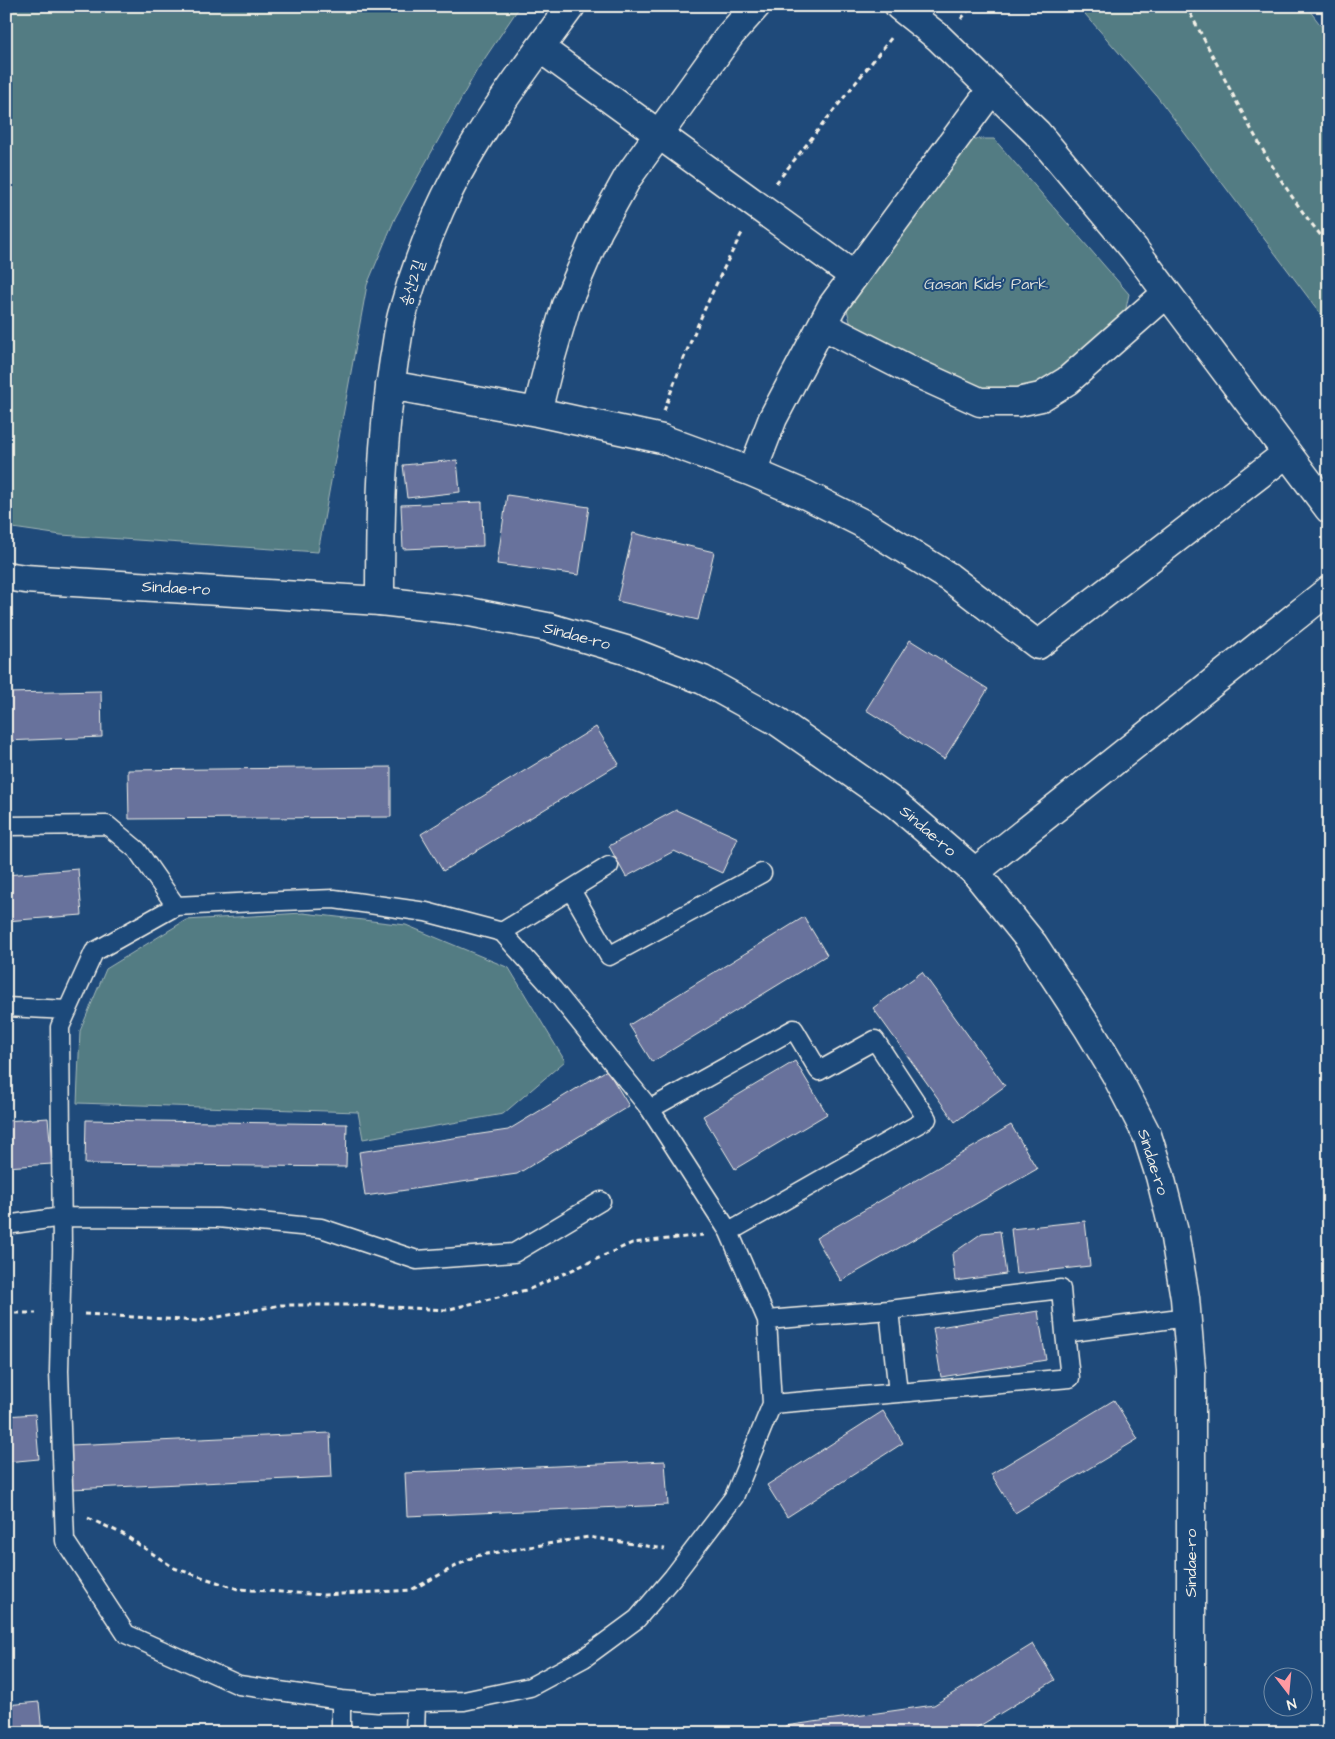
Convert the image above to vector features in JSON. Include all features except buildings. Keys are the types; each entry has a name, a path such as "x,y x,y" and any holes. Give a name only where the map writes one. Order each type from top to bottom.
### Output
{"street":[{"name":"송산2길","path":"380,601 381,513 390,386 402,316 420,259 440,208 472,148 508,91 571,6"},
{"path":"537,412 566,305 598,232 628,177 730,35 756,6"},
{"path":"899,6 938,37 1037,133 1134,249 1329,509"},
{"path":"540,48 854,276"},
{"path":"752,472 773,418 832,306 992,89"},
{"path":"822,325 914,372 980,402 1018,402 1041,397 1068,381 1167,293"},
{"path":"390,386 537,412 662,439 752,472 806,495 862,523 949,578 1038,645 1287,453"},
{"name":"Sindae-ro","path":"6,576 25,579 380,601 459,610 547,628 629,650 703,680 776,721 888,799 975,872 1033,944 1088,1028 1115,1073 1147,1135 1160,1176 1174,1232 1187,1317 1191,1369 1191,1733"},
{"path":"975,872 1329,590"}],"lane":[{"path":"6,826 107,825 137,850 176,906"},
{"path":"502,932 609,866"},
{"path":"571,890 609,956 762,873"},
{"path":"334,899 426,912 502,932 553,990 650,1109 729,1232 767,1320 772,1404 734,1497 637,1619 584,1658 530,1687 464,1701 378,1704 239,1685 126,1634 65,1541 59,1371 62,1217 60,1027 94,952 176,906 334,899"},
{"path":"6,1007 68,1010"},
{"path":"650,1109 794,1029 819,1071 875,1040 927,1119 729,1232"},
{"path":"6,1225 62,1217 218,1218 321,1228 417,1260 514,1253 601,1201"},
{"path":"767,1320 889,1310 1061,1289 1070,1378 772,1404"},
{"path":"889,1310 898,1394"},
{"path":"1065,1333 1187,1317"},
{"path":"341,1700 341,1733"},
{"path":"414,1733 416,1702"}],"path":[{"path":"1186,6 1278,175 1307,220 1329,245"},
{"path":"6,1313 61,1312 198,1321 281,1305 360,1305 446,1310 530,1289 632,1243 729,1232"},
{"path":"64,1507 124,1534 174,1568 238,1589 324,1595 410,1590 475,1556 589,1536 691,1553"}],"green space":[{"path":"6,6 520,6 477,70 395,218 367,285 318,552 61,535 6,527"},
{"path":"1078,6 1306,6 1329,36 1329,325 1156,95"},
{"name":"Gasan Kids' Park","path":"966,139 994,139 1129,294 1124,318 1044,383 1021,390 982,389 852,329 846,306"},
{"path":"303,913 406,925 509,968 565,1061 503,1114 363,1139 358,1112 77,1103 80,1031 106,969 186,920"}]}
